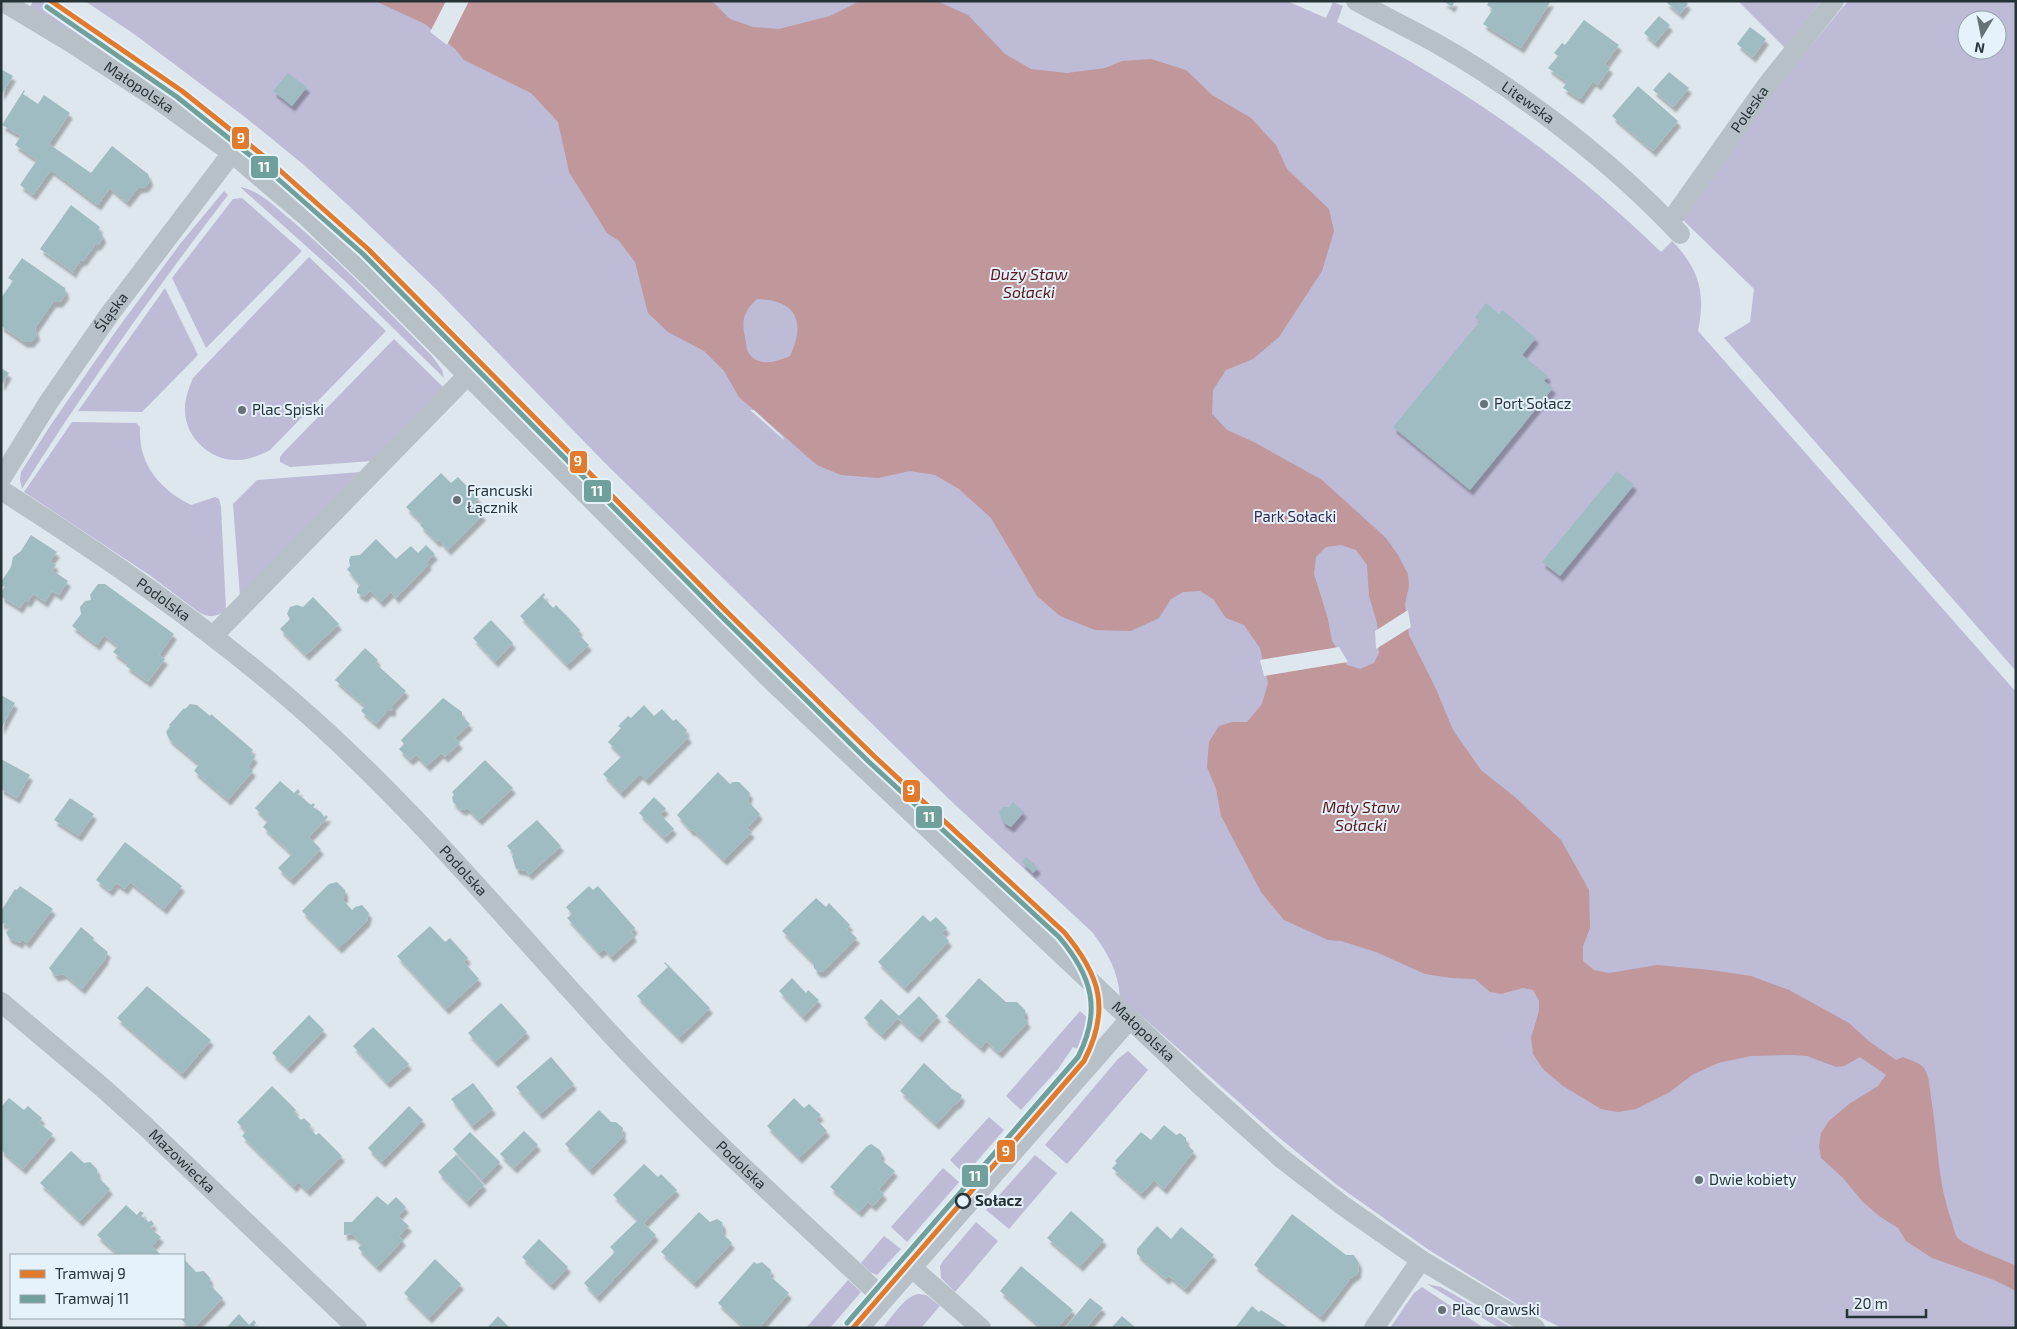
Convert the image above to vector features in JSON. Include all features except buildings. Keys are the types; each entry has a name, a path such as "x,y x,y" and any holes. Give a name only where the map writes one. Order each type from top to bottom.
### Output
{"street":[{"name":"Małopolska","path":"2,1 70,42 156,99 232,153 307,217 368,275 774,682 1129,1020 1282,1158 1342,1205 1421,1260 1535,1328"},
{"name":"Litewska","path":"1356,1 1435,42 1496,81 1563,129 1603,162 1675,228"},
{"name":"Poleska","path":"1675,228 1768,85 1834,1"},
{"name":"Śląska","path":"1,479 48,403 109,315 232,153"},
{"path":"213,636 467,376"},
{"name":"Podolska","path":"1,490 118,566 213,636 290,699 342,746 418,820 620,1044 731,1156 884,1300"},
{"name":"Mazowiecka","path":"1,1002 117,1100 357,1328"},
{"path":"859,1328 1129,1020"},
{"path":"1374,1328 1421,1260"},
{"path":"912,1268 981,1328"}],"green space":[{"path":"33,1 41,1 180,96 177,100 30,7"},
{"name":"Park Sołacki","path":"85,1 1287,1 1326,18 1333,2 1343,6 1337,22 1426,71 1508,124 1586,184 1661,252 1672,241 1689,261 1698,282 1701,304 1698,331 2016,692 2016,1328 1562,1328 1530,1312 1429,1250 1337,1185 1276,1135 1120,997 1117,979 1111,963 1103,947 1092,932 950,800 604,462 437,290 349,206 304,165 245,117 134,34"},
{"path":"1738,1 1821,1 1785,48"},
{"path":"1848,1 2016,1 2016,671 1724,338 1750,322 1754,289 1683,220 1759,108"},
{"path":"240,187 255,192 267,200 328,252 432,356 442,370 444,378 344,280"},
{"path":"224,191 228,195 122,339 22,489 21,472 50,426 116,331 180,244"},
{"path":"242,198 302,251 206,348 172,278 233,199"},
{"path":"309,257 386,331 270,450 241,460 218,457 209,452 195,439 186,422 185,403 193,378"},
{"path":"165,288 198,355 142,412 78,411"},
{"path":"394,339 443,387 372,461 290,467 280,462 280,457 284,452"},
{"path":"72,422 136,423 140,427 140,440 147,464 160,483 191,505 215,497 219,499 226,610 213,616 200,613 148,574 24,492"},
{"path":"361,472 240,596 233,504 257,480"},
{"path":"1080,1011 1092,1022 1082,1051 1073,1047 1058,1069 1021,1110 1006,1096"},
{"path":"1128,1051 1148,1070 1067,1164 1045,1145 1118,1059"},
{"path":"989,1117 1004,1130 965,1175 950,1160"},
{"path":"1035,1155 1057,1173 1009,1229 986,1210"},
{"path":"943,1168 959,1182 907,1242 891,1227"},
{"path":"976,1222 998,1241 955,1292 941,1278 940,1266"},
{"path":"884,1236 901,1249 877,1275 870,1272 861,1263"},
{"path":"848,1280 861,1292 830,1328 806,1328"},
{"path":"1427,1284 1441,1287 1512,1328 1499,1328"},
{"name":"Plac Orawski","path":"1422,1287 1484,1328 1390,1328 1414,1293"},
{"path":"918,1294 926,1295 940,1306 921,1328 886,1328 884,1326 899,1307 908,1299"}],"water":[{"name":"Duży Staw Sołacki","path":"375,1 712,1 730,19 753,27 779,29 830,16 860,1 937,1 968,15 1005,54 1031,69 1067,73 1105,68 1122,61 1151,59 1186,70 1212,95 1251,118 1276,145 1287,169 1329,209 1334,231 1322,271 1279,337 1253,359 1226,370 1213,390 1212,414 1227,430 1254,442 1322,480 1386,538 1398,555 1408,574 1409,586 1405,604 1409,635 1436,689 1453,730 1481,770 1516,798 1561,840 1589,890 1590,928 1583,946 1583,961 1594,970 1609,973 1657,965 1751,976 1789,990 1849,1023 1870,1042 1896,1060 1903,1057 1922,1066 1926,1071 1929,1082 1943,1189 1955,1233 1961,1241 2016,1266 2016,1291 1994,1280 1932,1258 1906,1241 1898,1228 1879,1216 1862,1201 1843,1178 1821,1158 1819,1146 1821,1133 1829,1121 1849,1104 1878,1086 1886,1075 1860,1057 1844,1066 1836,1067 1807,1056 1751,1056 1718,1063 1692,1075 1670,1092 1636,1109 1618,1112 1601,1109 1563,1086 1543,1069 1533,1054 1531,1038 1539,1011 1539,1001 1533,990 1523,988 1501,994 1490,992 1475,979 1425,974 1376,952 1341,941 1328,940 1284,920 1261,892 1221,816 1216,789 1207,767 1209,742 1219,726 1232,722 1247,722 1262,704 1268,683 1260,648 1244,625 1226,618 1213,599 1200,591 1183,592 1171,599 1159,618 1131,631 1095,630 1060,616 1037,596 991,518 959,489 935,475 910,471 878,478 841,475 817,465 739,397 724,371 704,351 668,332 648,313 635,262 619,241 607,233 569,172 558,122 531,93 464,60 455,49 425,24","holes":["757,299 771,300 781,304 794,315 797,323 797,333 790,356 773,362 762,362 752,357 748,352 744,321 746,312","1341,545 1356,550 1367,565 1369,596 1377,623 1379,653 1374,663 1360,669 1347,665 1332,641 1328,619 1314,574 1316,557 1326,547"]}],"pier":[{"path":"446,1 469,1 447,45 430,32"},
{"path":"750,410 754,410 784,440"},
{"path":"1408,610 1411,627 1376,649 1375,631"},
{"path":"1339,647 1348,662 1264,676 1260,660"}],"tram line":[{"name":"9","path":"51,1 182,91 266,158 368,249 722,607 874,756 1064,932 1086,963 1098,993 1099,1009 1097,1025 1084,1061 853,1328"},
{"name":"11","path":"47,7 177,97 261,164 363,254 717,612 869,762 1059,937 1070,951 1086,980 1090,994 1090,1024 1078,1057 847,1323"}],"place":[{"name":"Port Sołacz","path":"1484,404"},
{"name":"Plac Spiski","path":"242,410"},
{"name":"Francuski Łącznik","path":"457,500"},
{"name":"Dwie kobiety","path":"1699,1180"},
{"name":"Sołacz","path":"963,1201"},
{"name":"Plac Orawski","path":"1442,1310"}],"water label":[{"name":"Mały Staw Sołacki","path":"1361,816"}]}
